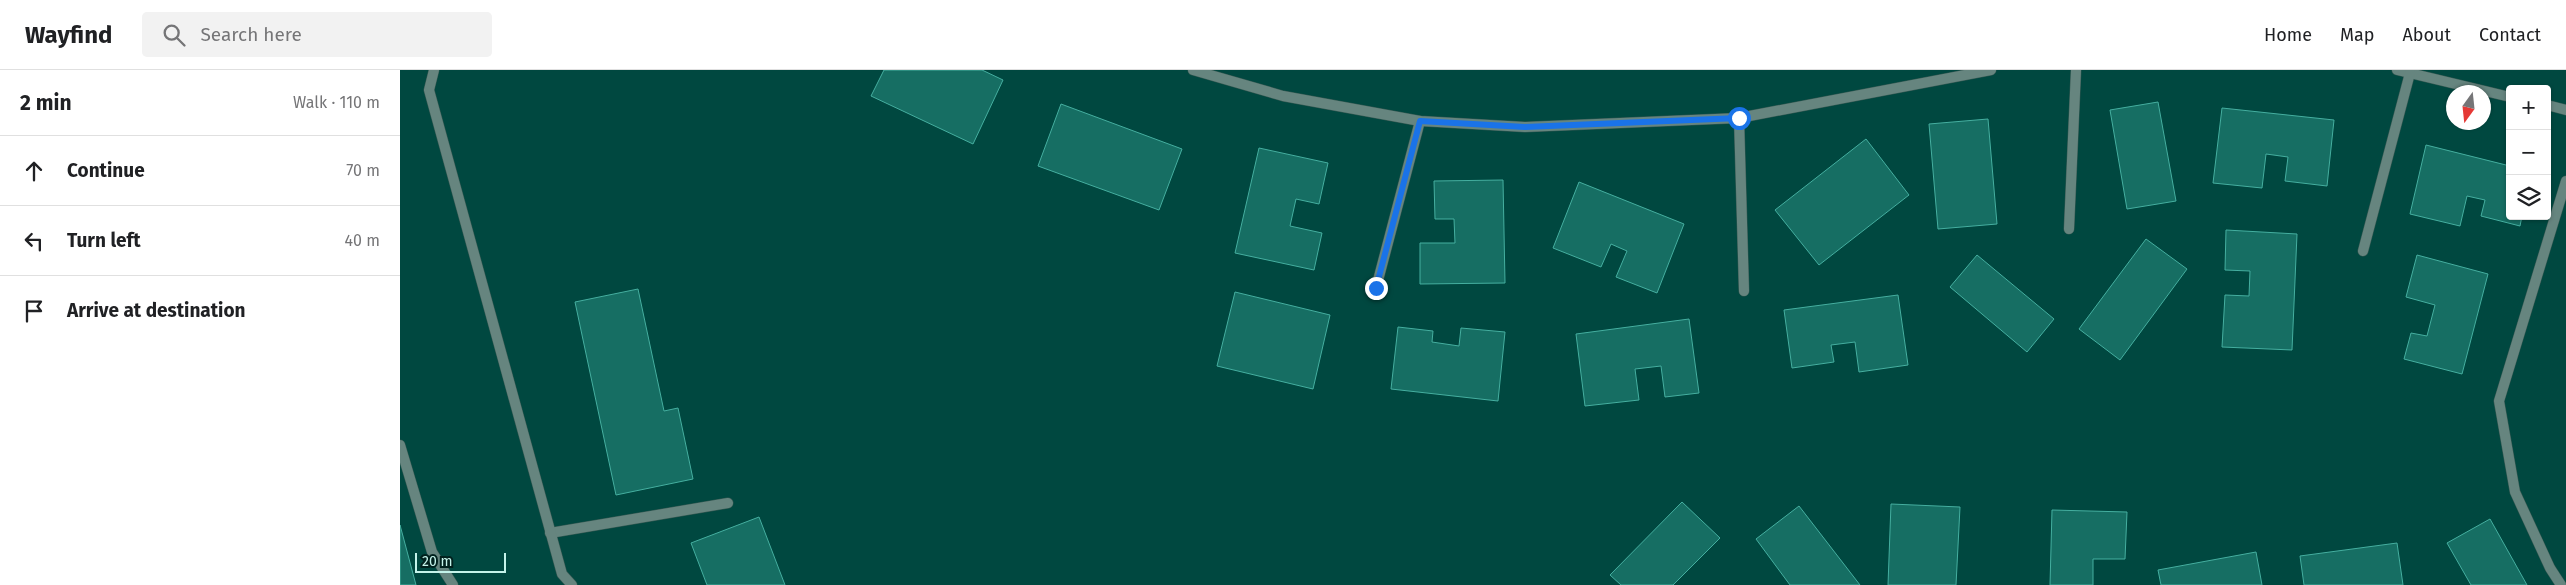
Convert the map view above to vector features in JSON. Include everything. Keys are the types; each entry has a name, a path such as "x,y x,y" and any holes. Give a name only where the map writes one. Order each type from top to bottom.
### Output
{"street":[{"path":"434,70 429,90 550,533 562,574 572,585"},
{"path":"1193,70 1283,96 1420,121 1525,127 1739,118 1992,70"},
{"path":"2069,229 2076,70"},
{"path":"2397,70 2506,95"},
{"path":"2363,251 2410,73"},
{"path":"2551,107 2566,110"},
{"path":"1739,118 1744,291"},
{"path":"1376,288 1420,121"},
{"path":"2561,585 2550,568 2514,492 2499,401 2566,181"},
{"path":"400,446 432,552 453,585"},
{"path":"550,533 728,502"}],"shaded area":[{"path":"400,70 2566,70 2566,585 400,585"}],"building":[{"path":"884,70 982,70 1003,80 973,144 871,96"},
{"path":"2158,102 2176,201 2127,209 2110,110"},
{"path":"1061,104 1182,149 1159,210 1038,166"},
{"path":"2222,108 2334,120 2327,186 2285,181 2288,157 2266,154 2262,188 2213,183"},
{"path":"1988,119 1997,224 1938,229 1929,124"},
{"path":"1866,139 1909,195 1819,265 1775,210"},
{"path":"2426,145 2506,165 2506,220 2521,220 2520,226 2481,216 2485,200 2467,196 2460,226 2410,214"},
{"path":"1259,148 1328,163 1319,204 1296,199 1290,226 1322,233 1314,270 1235,253"},
{"path":"1503,180 1505,283 1420,284 1420,243 1455,243 1454,219 1435,219 1434,181"},
{"path":"1579,182 1684,224 1657,293 1616,277 1627,251 1611,244 1601,267 1553,248"},
{"path":"2226,230 2297,234 2292,350 2222,347 2225,295 2249,296 2250,271 2225,270"},
{"path":"2146,239 2187,269 2120,360 2079,329"},
{"path":"1977,255 2054,319 2027,352 1950,287"},
{"path":"2417,255 2488,274 2462,374 2404,359 2411,333 2427,336 2435,305 2406,297"},
{"path":"638,289 664,411 678,408 693,479 616,495 575,302"},
{"path":"1235,292 1330,315 1313,389 1217,366"},
{"path":"1898,295 1908,365 1859,372 1855,342 1831,345 1834,362 1792,368 1784,310"},
{"path":"1689,319 1699,393 1665,397 1661,366 1635,369 1639,400 1585,406 1576,334"},
{"path":"1398,327 1433,331 1432,342 1459,346 1461,328 1505,332 1498,401 1391,389"},
{"path":"1682,502 1720,538 1673,585 1621,585 1610,575"},
{"path":"1891,504 1960,507 1956,585 1888,585"},
{"path":"1799,506 1860,585 1790,585 1756,539"},
{"path":"2052,510 2127,512 2125,559 2093,559 2093,585 2050,585"},
{"path":"759,517 785,585 707,585 691,543"},
{"path":"2490,519 2527,585 2471,585 2447,543"},
{"path":"400,525 416,585 400,585"},
{"path":"2397,543 2403,585 2304,585 2300,556"},
{"path":"2256,552 2262,585 2161,585 2158,570"}],"route":[{"path":"1376,288 1420,121 1525,127 1739,118"}]}
